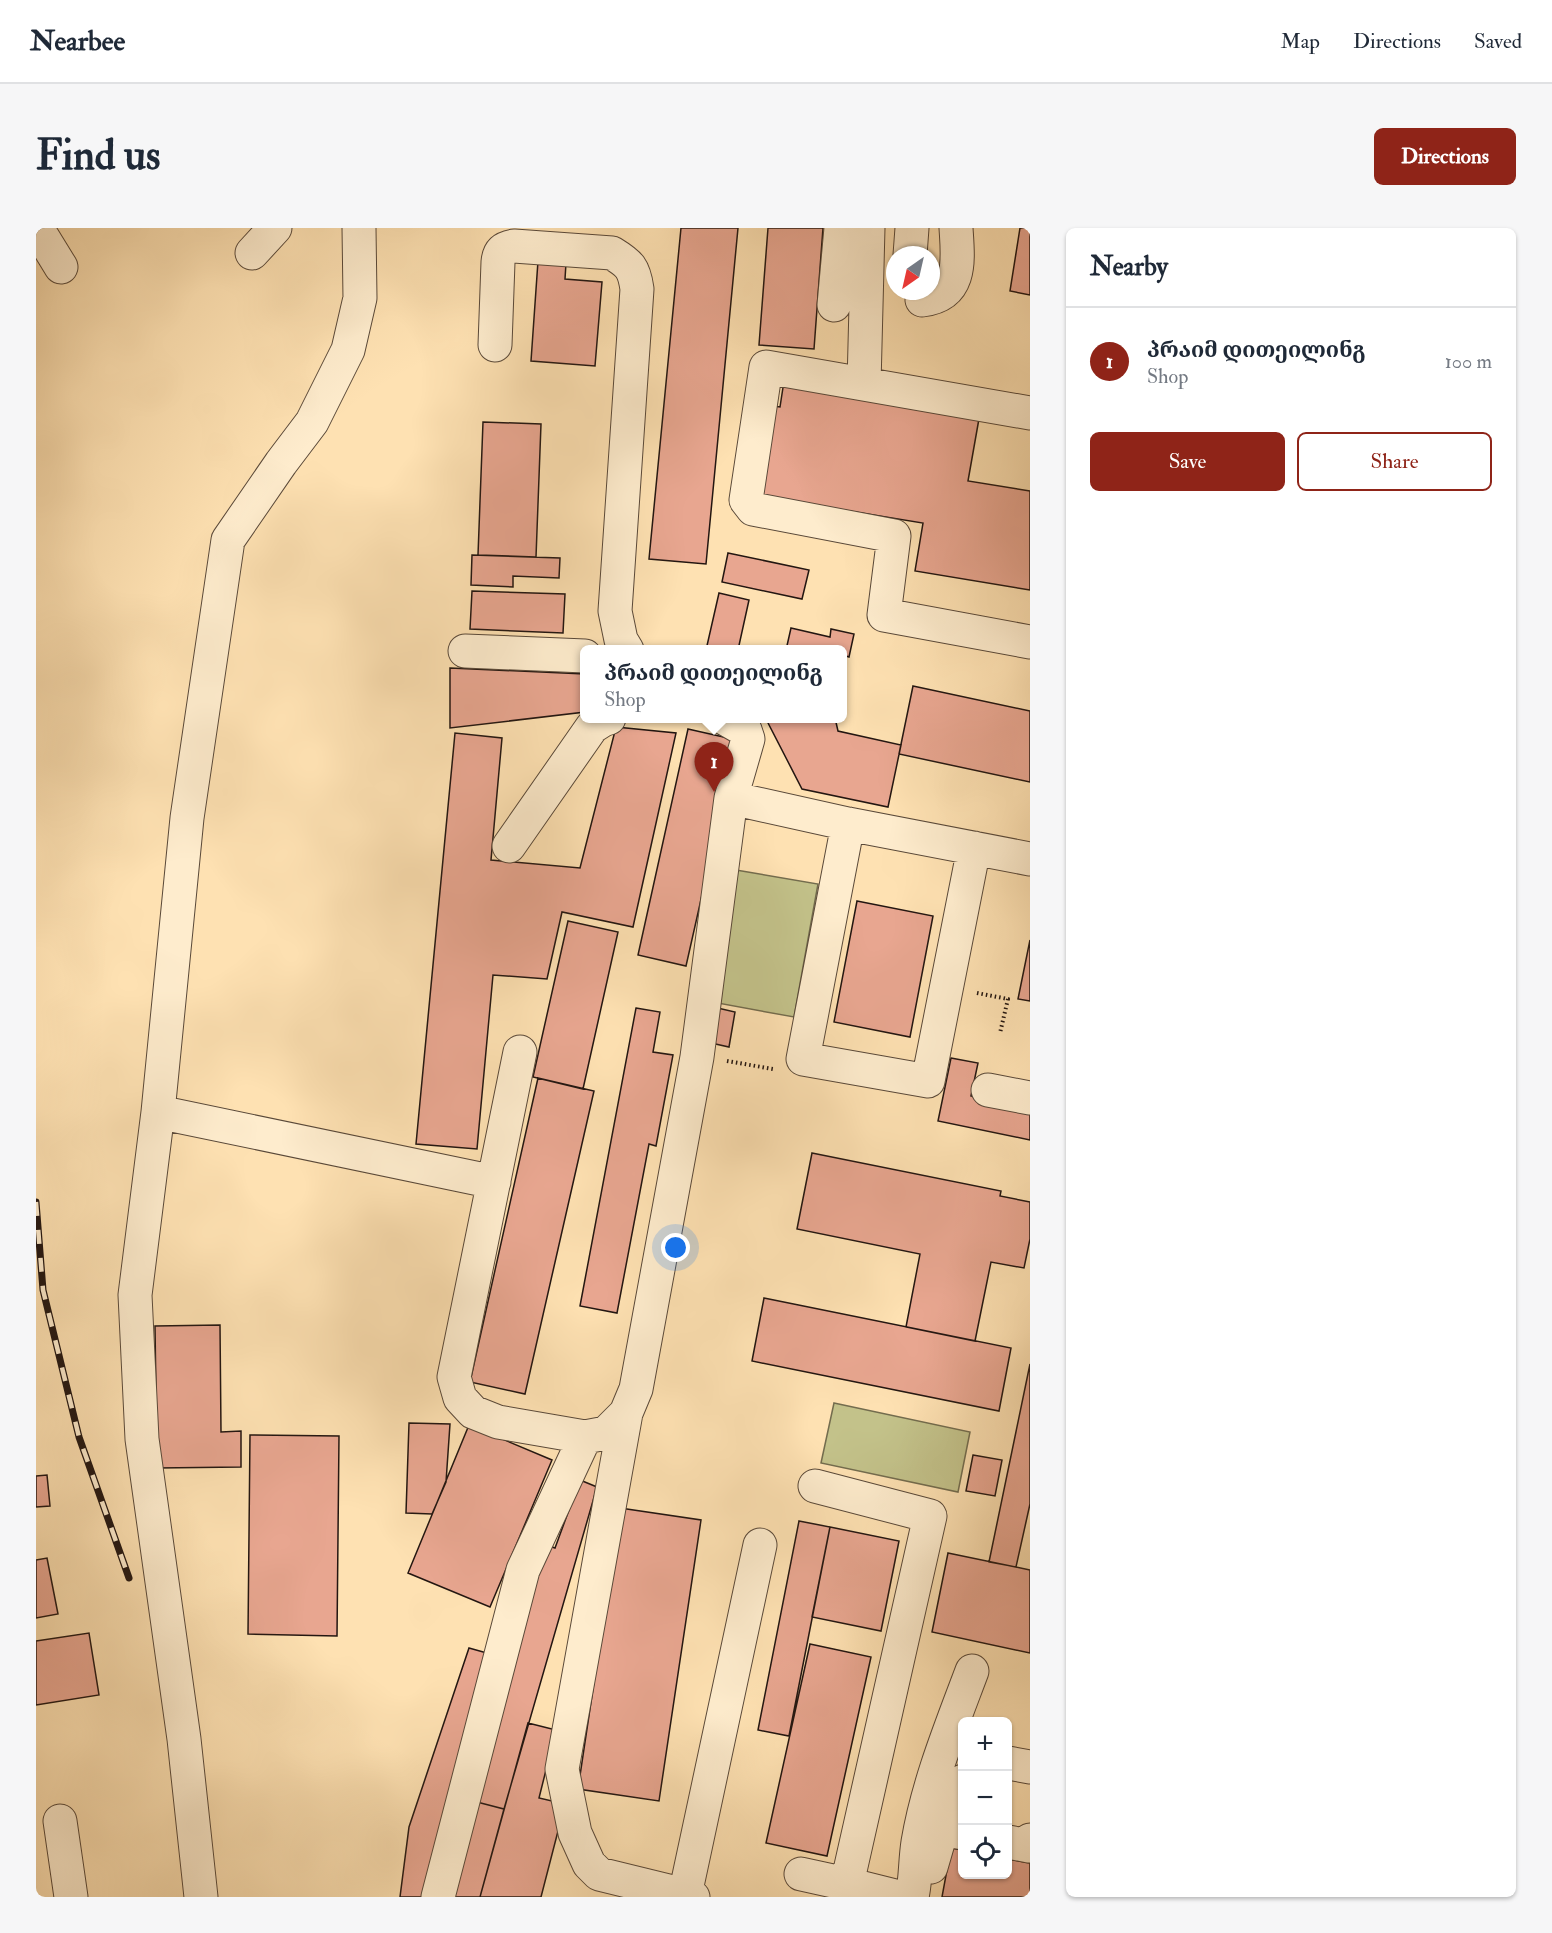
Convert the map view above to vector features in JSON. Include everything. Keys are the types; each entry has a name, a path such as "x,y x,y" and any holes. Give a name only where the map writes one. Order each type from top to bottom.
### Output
{"lane":[{"path":"37,228 61,267"},
{"path":"252,253 275,228"},
{"path":"201,1897 184,1739 142,1439 135,1295 158,1112 187,819 228,540 312,422 348,350 360,298 359,228"},
{"path":"834,305 841,228"},
{"path":"864,384 868,228"},
{"path":"911,246 912,228"},
{"path":"940,296 952,285 958,255 956,228"},
{"path":"495,345 498,262 499,254 504,248 514,246 612,253 626,262 635,272 637,289 615,611 624,645"},
{"path":"1030,413 766,367 746,500 753,509 894,536 884,615 1030,642"},
{"path":"465,651 580,656"},
{"path":"509,846 592,727 600,723"},
{"path":"733,723 745,730 748,739 731,798 697,1057 636,1389 626,1413 562,1769 575,1833 589,1864 599,1874 689,1896 760,1545"},
{"path":"731,798 848,824 1030,859"},
{"path":"848,824 803,1059 928,1081 974,848"},
{"path":"520,1052 454,1377 460,1398 474,1412 498,1422 585,1437 606,1433 626,1413"},
{"path":"988,1090 1030,1098"},
{"path":"158,1112 494,1182"},
{"path":"438,1897 523,1570 585,1437"},
{"path":"815,1486 930,1516 847,1884"},
{"path":"909,1892 933,1779 972,1671"},
{"path":"1012,1764 1030,1767"},
{"path":"909,1892 931,1869 952,1831 952,1801 958,1790"},
{"path":"60,1821 71,1897"},
{"path":"1012,1843 1029,1846 1030,1840"},
{"path":"801,1874 847,1884 909,1892"}],"path":[{"path":"946,987 1008,999 1000,1033"},
{"path":"697,1057 787,1071 803,1059"}],"shaded area":[{"path":"736,870 818,884 794,1017 712,1002"},
{"path":"834,1403 970,1432 958,1492 821,1463"}],"building":[{"path":"681,228 738,228 706,564 649,559"},
{"path":"768,228 823,228 814,349 759,345"},
{"path":"1020,228 1030,228 1030,295 1010,291"},
{"path":"538,261 566,263 565,279 602,282 595,366 531,361"},
{"path":"784,381 980,413 968,481 1030,491 1030,590 915,571 923,523 751,495 766,405 780,407"},
{"path":"483,422 541,424 536,557 478,555"},
{"path":"728,553 809,570 802,599 722,582"},
{"path":"472,555 560,558 559,578 513,576 513,587 471,585"},
{"path":"472,591 565,594 563,633 470,629"},
{"path":"719,593 749,600 739,645 707,645"},
{"path":"791,628 830,637 831,629 854,634 849,657 847,656 847,645 787,645"},
{"path":"450,668 580,674 580,713 450,728"},
{"path":"913,686 1030,711 1030,782 899,754"},
{"path":"768,723 836,723 838,731 901,745 888,807 802,789"},
{"path":"616,727 676,733 633,927 562,912 547,979 493,975 477,1149 416,1144 455,733 502,738 491,860 580,868"},
{"path":"688,729 737,740 686,966 638,955"},
{"path":"857,901 933,916 910,1037 834,1022"},
{"path":"568,921 618,932 583,1089 533,1077"},
{"path":"1030,940 1030,1001 1018,999"},
{"path":"709,1006 735,1012 729,1047 702,1041"},
{"path":"636,1008 660,1012 653,1052 673,1055 656,1146 649,1144 617,1313 580,1306"},
{"path":"951,1058 978,1063 971,1096 1030,1109 1030,1140 938,1121"},
{"path":"538,1078 594,1091 525,1394 470,1382"},
{"path":"812,1153 1001,1191 1000,1196 1030,1202 1030,1239 1024,1268 991,1262 975,1341 906,1327 920,1254 797,1229"},
{"path":"764,1298 1011,1348 999,1411 752,1361"},
{"path":"220,1325 221,1432 241,1431 241,1467 157,1468 155,1326"},
{"path":"1030,1364 1030,1504 1016,1567 989,1562"},
{"path":"409,1423 450,1424 446,1482 432,1514 406,1513"},
{"path":"469,1425 552,1460 490,1607 408,1573"},
{"path":"250,1435 339,1436 337,1636 248,1634"},
{"path":"973,1455 1002,1460 995,1496 966,1491"},
{"path":"47,1475 50,1506 36,1507 36,1476"},
{"path":"580,1480 597,1487 504,1809 473,1801 543,1544 555,1548"},
{"path":"620,1508 701,1520 659,1801 578,1789"},
{"path":"799,1521 830,1527 789,1736 758,1730"},
{"path":"830,1527 899,1541 881,1631 812,1617"},
{"path":"948,1553 1030,1570 1030,1653 932,1632"},
{"path":"47,1558 58,1614 36,1618 36,1560"},
{"path":"89,1633 99,1695 36,1705 36,1641"},
{"path":"810,1644 871,1657 827,1856 766,1843"},
{"path":"469,1648 494,1655 428,1897 400,1897 409,1827"},
{"path":"528,1723 556,1730 539,1798 565,1804 541,1897 480,1897"},
{"path":"473,1801 504,1809 480,1897 447,1897"},
{"path":"951,1848 958,1849 958,1879 1012,1879 1012,1860 1030,1863 1030,1897 942,1897"}],"railway":[{"path":"36,1202 43,1290 79,1437 129,1578"}],"place":[{"name":"პრაიმ დითეილინგ","path":"714,792"}]}
